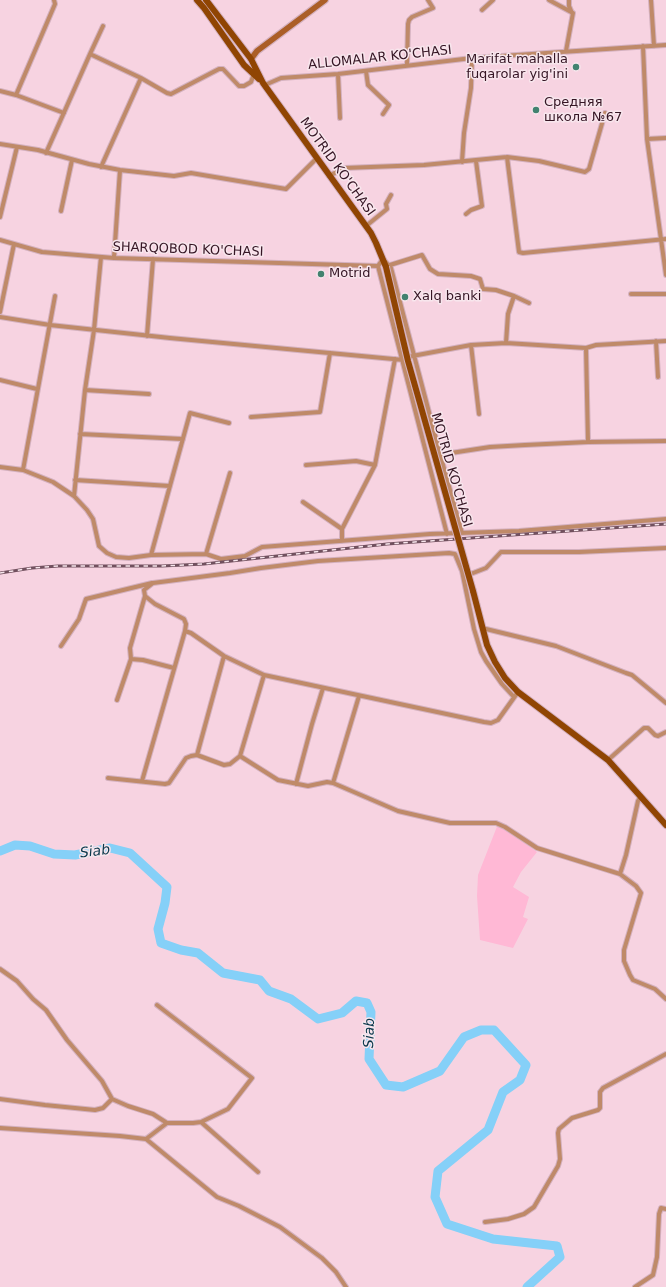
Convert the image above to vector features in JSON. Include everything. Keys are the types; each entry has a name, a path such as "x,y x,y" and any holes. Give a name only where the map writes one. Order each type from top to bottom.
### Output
{"main road":[{"name":"MOTRID KO'CHASI","path":"197,0 244,64 264,84"},
{"name":"MOTRID KO'CHASI","path":"206,0 251,59 264,84 366,226 388,266 406,359 438,455 482,628 487,645 495,662 505,678 518,692 608,760 666,825"}],"street":[{"path":"16,95 55,4 54,0"},
{"path":"407,65 409,20 412,17 434,8 428,0"},
{"path":"482,10 494,0"},
{"path":"549,0 573,13"},
{"path":"566,51 573,13 569,6 569,0"},
{"path":"651,0 654,46"},
{"path":"251,59 256,51 324,1"},
{"path":"46,153 103,26"},
{"name":"ALLOMALAR KO'CHASI","path":"264,84 281,78 338,74 472,58 666,45"},
{"path":"642,46 647,139 666,275"},
{"path":"90,54 171,94 219,68 223,69 239,86 244,86 251,82 254,74"},
{"path":"462,162 465,126 471,88 472,58"},
{"path":"366,70 368,85 389,105 383,114"},
{"path":"338,74 340,118"},
{"path":"101,167 141,78"},
{"path":"0,91 16,95 64,113"},
{"path":"329,176 344,168 462,162 507,157 539,161 585,172 589,169 605,113"},
{"path":"647,139 666,138"},
{"path":"0,144 38,150 72,160 120,170 174,176 192,173 286,189 317,158"},
{"path":"0,217 17,147"},
{"path":"507,157 518,252 523,253 666,239"},
{"path":"61,212 72,160"},
{"path":"466,214 471,210 482,206 476,161"},
{"path":"114,258 120,170"},
{"path":"366,226 387,209 386,204 392,195"},
{"name":"SHARQOBOD KO'CHASI","path":"0,240 42,252 114,258 378,266"},
{"path":"0,312 14,244"},
{"path":"462,534 438,455 419,371 388,266 422,255 430,268 438,274 480,278 482,289 496,290 530,303"},
{"path":"74,496 85,390 94,330 101,257"},
{"path":"147,336 153,259"},
{"path":"383,259 378,266 406,359 406,373 447,534"},
{"path":"631,294 666,294"},
{"path":"23,470 55,296"},
{"path":"506,343 508,314 514,296"},
{"path":"0,317 50,325 147,336 395,359 406,359 471,345 506,343 586,348 596,345 666,341"},
{"path":"656,341 658,377"},
{"path":"471,345 479,414"},
{"path":"586,348 588,442"},
{"path":"251,417 320,412 330,353"},
{"path":"342,541 342,530 375,464 395,359"},
{"path":"406,373 419,371"},
{"path":"0,380 37,389"},
{"path":"85,390 149,394"},
{"path":"151,556 190,413 229,423"},
{"path":"80,434 183,440"},
{"path":"438,455 490,447 588,442 666,441"},
{"path":"306,465 356,461 375,464"},
{"path":"0,467 23,470 53,482 74,496 90,515 99,546 107,553 116,557 129,558 206,554 221,560 245,556 262,547 403,536 519,531 666,519"},
{"path":"206,554 230,473"},
{"path":"76,480 170,486"},
{"path":"303,502 342,530"},
{"path":"468,575 486,568 501,552 579,552 666,548"},
{"path":"61,646 79,619 86,599 153,583 230,574 261,568 318,561 428,553 449,553 455,554 462,571 474,630 481,652 502,684 514,697"},
{"path":"118,700 132,659 130,648 145,596 144,590 153,583"},
{"path":"142,781 186,624 184,619 155,604 145,596"},
{"path":"482,628 556,646 626,672 666,702"},
{"path":"185,631 191,633 224,656 264,675 491,723 498,720 518,692"},
{"path":"196,756 224,656"},
{"path":"132,659 143,660 174,668"},
{"path":"108,778 165,784 169,783 186,758 191,756 196,756 224,766 230,764 240,756 264,675"},
{"path":"296,784 323,688"},
{"path":"333,782 359,696"},
{"path":"608,760 644,728 648,728 658,736 666,732"},
{"path":"240,756 278,780 308,786 333,782 398,811 450,823 496,823 505,827 537,848 620,874 636,886 641,893 624,950 624,961 633,980 655,989 666,999"},
{"path":"620,874 626,855 638,801 641,796"},
{"path":"0,969 17,981 33,999 46,1010 67,1040 102,1081 112,1100 153,1114 166,1123 202,1122 228,1109 252,1078 232,1061 157,1005"},
{"path":"485,1222 513,1218 524,1214 534,1207 558,1166 560,1159 559,1129 572,1118 598,1110 600,1108 600,1092 603,1088 666,1054"},
{"path":"0,1099 95,1110 103,1108 112,1100"},
{"path":"202,1122 258,1172"},
{"path":"146,1139 166,1123"},
{"path":"0,1128 146,1139 217,1197 239,1206 286,1231 322,1258 336,1272 346,1287"},
{"path":"635,1287 654,1275 657,1257 659,1214 661,1208 666,1210"}],"shaded area":[{"path":"498,824 537,852 521,872 513,887 529,897 523,917 528,919 513,948 480,940 477,896 478,875"}],"waterway":[{"name":"Siab","path":"0,851 15,845 30,846 54,854 75,855 110,848 130,853 167,887 165,903 158,929 161,943 181,950 198,953 223,973 260,980 269,991 291,999 318,1019 342,1013 356,1001 367,1003 371,1012 369,1059 386,1085 403,1087 440,1071 464,1037 481,1030 494,1030 526,1065 520,1080 503,1092 488,1130 438,1171 435,1197 447,1224 493,1239 557,1246 560,1257 527,1287"}],"railway":[{"path":"0,573 58,566 162,566 204,564 387,544 666,524"}],"place":[{"name":"Marifat mahalla fuqarolar yig'ini","path":"576,67"},
{"name":"Средняя школа №67","path":"536,110"},
{"name":"Motrid","path":"321,274"},
{"name":"Xalq banki","path":"405,297"}]}
